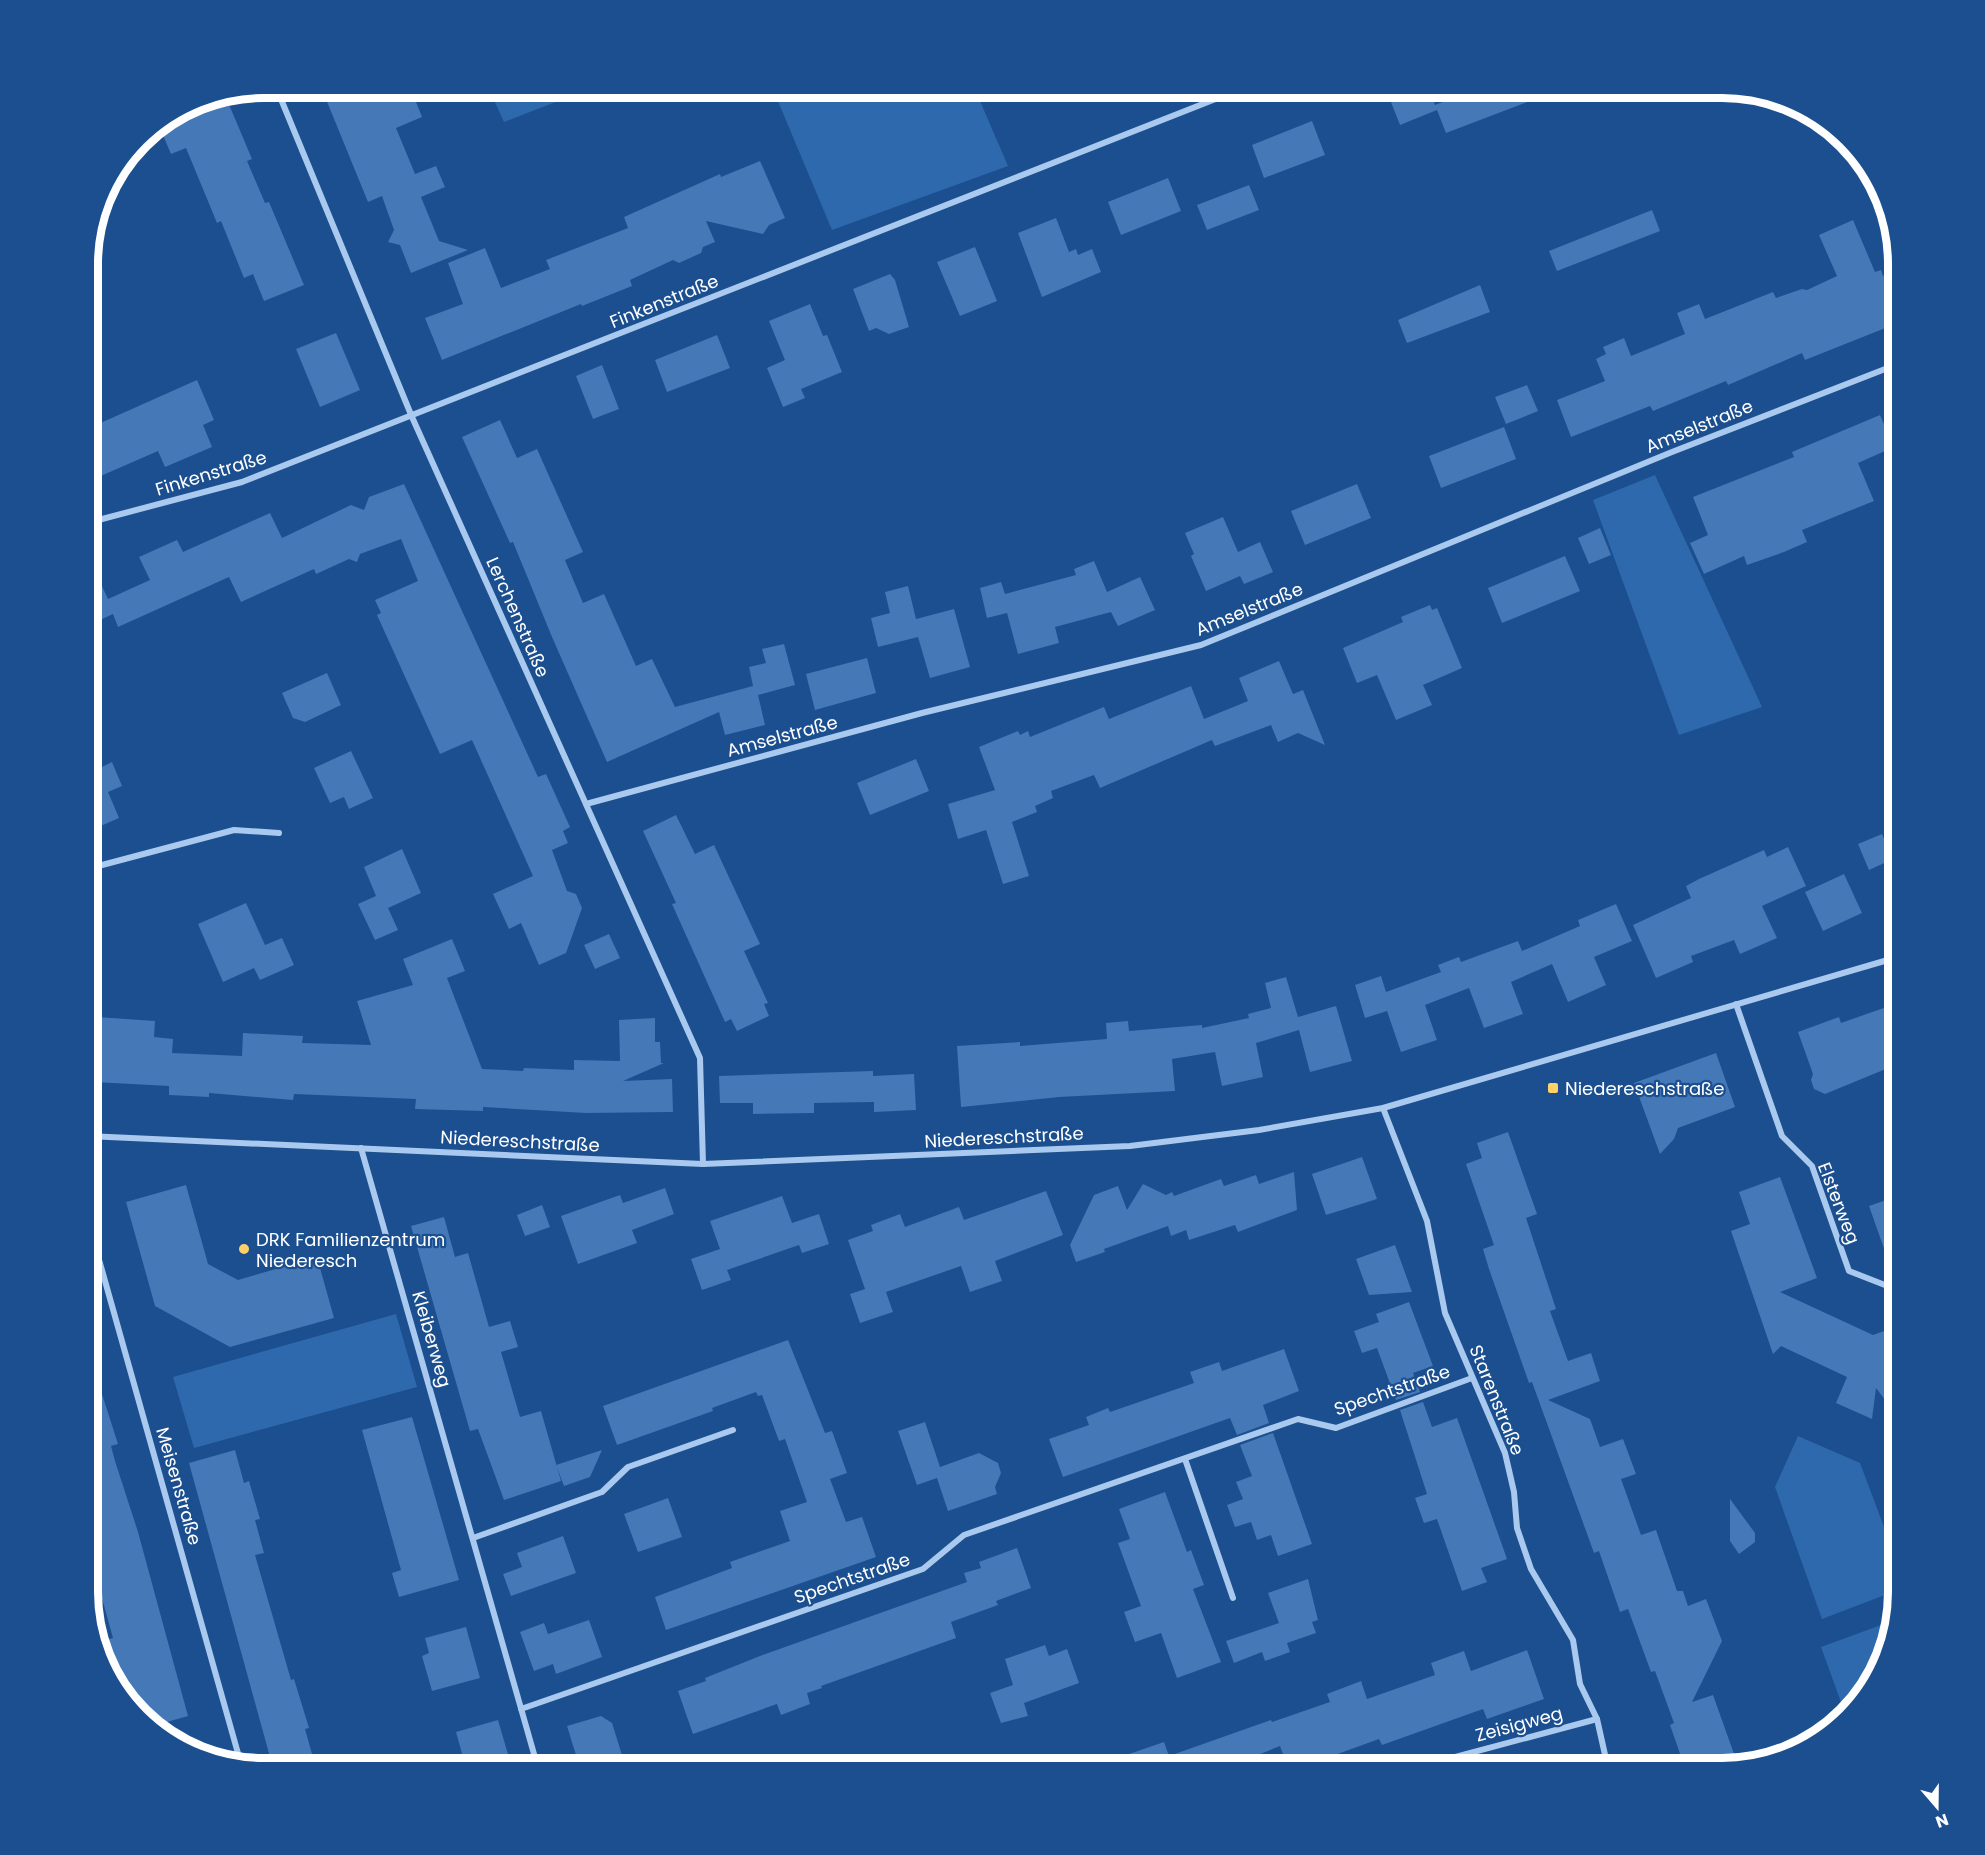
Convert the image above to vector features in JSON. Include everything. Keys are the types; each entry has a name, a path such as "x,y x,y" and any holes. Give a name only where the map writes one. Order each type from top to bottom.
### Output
{"street":[{"name":"Lerchenstraße","path":"281,98 412,417 700,1058 703,1164"},
{"name":"Finkenstraße","path":"98,521 242,482 412,417 1217,98"},
{"name":"Amselstraße","path":"586,804 922,713 1201,645 1650,461 1887,368"},
{"path":"98,866 234,831 279,832"},
{"name":"Niedereschstraße","path":"98,1136 703,1164 1130,1146 1259,1130 1383,1107 1888,960"},
{"name":"Elsterweg","path":"1737,1004 1782,1136 1812,1166 1849,1271 1888,1286"},
{"name":"Starenstraße","path":"1383,1107 1426,1221 1444,1313 1505,1453 1514,1492 1517,1528 1530,1569 1573,1640 1580,1684 1597,1719 1606,1758"},
{"name":"Kleiberweg","path":"361,1148 535,1758"},
{"name":"Meisenstraße","path":"98,1256 238,1755"},
{"name":"Spechtstraße","path":"521,1709 923,1569 964,1535 1298,1419 1336,1428 1473,1378"},
{"path":"473,1538 602,1492 628,1467 733,1430"},
{"path":"1185,1459 1233,1598"},
{"name":"Zeisigweg","path":"1451,1758 1597,1719"}],"shaded area":[{"path":"493,98 566,98 504,122"},
{"path":"777,98 979,98 1008,166 832,230"},
{"path":"1655,475 1762,707 1679,735 1593,500"},
{"path":"396,1314 417,1387 194,1448 173,1377"},
{"path":"1798,1436 1860,1463 1888,1537 1888,1594 1822,1619 1775,1487"},
{"path":"1884,1624 1875,1655 1860,1684 1842,1705 1821,1647"}],"building":[{"path":"325,98 414,98 422,117 396,128 415,174 436,166 445,187 421,197 439,241 468,250 411,273 400,245 388,242 394,230 382,196 368,202"},
{"path":"1389,98 1432,98 1435,105 1452,98 1537,98 1446,133 1437,110 1400,125"},
{"path":"228,102 252,159 247,161 265,203 269,202 304,285 264,301 253,274 244,278 221,221 217,223 186,148 171,154 162,132 179,120 210,106"},
{"path":"1312,121 1325,155 1264,178 1252,145"},
{"path":"760,161 785,218 769,225 763,234 706,221 715,242 703,247 701,253 679,263 673,260 630,280 632,286 442,360 425,318 463,304 448,263 485,248 501,288 550,269 546,260 628,228 624,217 720,174 721,177"},
{"path":"1168,178 1181,211 1121,235 1108,202"},
{"path":"1249,185 1259,210 1207,230 1197,205"},
{"path":"1652,210 1660,231 1557,271 1549,251"},
{"path":"1056,218 1069,252 1076,249 1078,255 1092,249 1101,272 1042,297 1018,233"},
{"path":"1853,220 1875,272 1881,270 1883,276 1887,274 1887,327 1805,360 1802,353 1728,385 1726,381 1653,411 1650,406 1571,437 1557,400 1605,381 1596,359 1606,354 1603,347 1624,338 1631,356 1685,334 1677,313 1699,304 1705,319 1773,292 1776,298 1802,289 1807,290 1837,276 1819,235"},
{"path":"975,247 997,301 960,316 937,262"},
{"path":"890,274 895,280 909,327 889,334 876,328 869,331 853,289"},
{"path":"1480,285 1490,312 1407,343 1398,320"},
{"path":"810,304 823,336 827,335 842,372 801,389 805,398 783,407 767,368 785,360 769,321"},
{"path":"336,333 360,390 320,407 296,349"},
{"path":"717,335 730,368 667,392 655,360"},
{"path":"602,365 619,409 593,419 576,376"},
{"path":"197,380 214,420 203,425 212,447 165,467 158,451 98,477 98,424"},
{"path":"1527,385 1538,411 1506,424 1495,397"},
{"path":"1880,415 1887,431 1887,450 1858,463 1874,501 1802,530 1807,542 1784,552 1747,565 1744,556 1704,574 1690,543 1708,535 1693,497 1794,457 1792,452"},
{"path":"500,420 517,458 537,449 583,552 565,560 583,603 604,594 636,666 652,659 675,707 753,686 749,667 766,663 762,649 784,644 795,685 758,695 765,725 725,735 719,712 607,762 513,542 510,543 462,437"},
{"path":"1504,427 1516,459 1441,488 1429,456"},
{"path":"404,484 538,777 546,774 570,827 563,831 568,843 552,850 567,891 576,894 582,908 566,953 539,965 521,923 509,929 493,894 533,876 472,740 440,754 377,615 381,613 375,600 418,581 401,539 360,554 357,562 349,559 316,574 314,569 241,602 229,577 118,627 113,614 98,621 98,578 108,599 150,580 139,557 177,540 183,552 270,513 282,538 351,505 364,510 369,497"},
{"path":"1357,484 1371,518 1305,545 1291,511"},
{"path":"1223,517 1238,552 1260,542 1273,572 1244,584 1240,576 1206,591 1191,556 1194,554 1185,533"},
{"path":"1600,528 1611,555 1589,564 1578,538"},
{"path":"1565,556 1580,591 1502,623 1488,588"},
{"path":"1094,561 1107,592 1140,577 1155,610 1118,626 1111,612 1055,627 1059,643 1018,654 1007,613 987,618 980,588 1001,582 1005,594 1076,575 1074,569"},
{"path":"908,586 916,619 954,609 970,667 930,678 918,637 878,647 871,618 890,613 885,592"},
{"path":"1430,605 1432,610 1437,608 1462,668 1423,685 1432,705 1396,720 1377,675 1357,683 1343,648 1403,622 1401,617"},
{"path":"867,658 876,693 815,710 806,674"},
{"path":"1279,661 1293,694 1303,690 1325,745 1298,733 1278,742 1271,725 1215,746 1212,740 1100,788 1094,775 1051,791 1053,798 1035,806 1037,812 1012,822 1029,876 1003,884 986,830 958,839 948,804 995,790 979,747 1018,731 1020,735 1028,731 1030,737 1104,707 1109,719 1191,686 1204,719 1248,701 1239,678"},
{"path":"327,673 341,705 305,722 293,718 282,693"},
{"path":"351,751 373,798 349,809 344,797 330,803 314,768"},
{"path":"916,759 929,791 870,815 857,783"},
{"path":"112,762 122,786 108,792 119,818 98,827 98,769"},
{"path":"676,815 695,854 714,845 760,944 744,951 768,1003 764,1004 769,1016 737,1031 731,1019 725,1022 672,904 676,903 643,831"},
{"path":"1882,834 1887,846 1887,862 1869,870 1858,844"},
{"path":"1788,847 1806,886 1762,906 1777,938 1740,954 1734,940 1691,956 1693,962 1656,978 1633,925 1691,898 1686,886 1699,879 1764,850 1767,857"},
{"path":"402,849 421,893 388,908 398,930 375,940 358,904 376,896 364,867"},
{"path":"1844,874 1862,913 1823,931 1805,892"},
{"path":"246,903 265,945 282,938 294,965 260,980 254,968 223,982 198,924"},
{"path":"1616,904 1632,941 1594,957 1606,985 1568,1002 1552,964 1511,982 1523,1014 1484,1028 1469,988 1425,1005 1437,1040 1401,1052 1387,1011 1365,1018 1355,985 1381,976 1386,992 1441,972 1438,965 1459,957 1461,962 1518,941 1522,951 1580,926 1578,920"},
{"path":"609,934 620,958 595,969 584,945"},
{"path":"452,939 465,971 447,978 482,1069 574,1070 574,1060 620,1061 619,1020 655,1018 655,1042 660,1042 661,1063 664,1063 623,1081 672,1079 673,1112 586,1113 483,1107 483,1111 415,1109 416,1099 294,1094 293,1100 209,1093 209,1097 169,1095 169,1086 98,1082 98,1017 155,1021 154,1037 173,1039 172,1053 242,1056 243,1033 303,1036 302,1043 371,1045 357,1001 413,985 403,959"},
{"path":"1286,977 1298,1017 1336,1006 1352,1061 1310,1072 1299,1030 1256,1043 1263,1077 1222,1086 1215,1052 1172,1059 1175,1091 1059,1097 961,1107 957,1046 1020,1042 1020,1046 1107,1039 1106,1023 1128,1021 1129,1031 1202,1025 1202,1028 1249,1018 1248,1014 1271,1008 1265,983"},
{"path":"1888,1007 1888,1068 1825,1094 1814,1089 1811,1080 1813,1074 1798,1032 1839,1017 1841,1023"},
{"path":"1716,1053 1735,1107 1678,1128 1674,1139 1660,1154 1634,1083"},
{"path":"873,1071 873,1076 914,1074 916,1110 874,1112 874,1102 814,1103 814,1113 753,1114 753,1103 720,1103 719,1076"},
{"path":"1508,1132 1537,1214 1526,1218 1556,1309 1550,1311 1568,1361 1591,1353 1600,1381 1548,1400 1590,1419 1600,1447 1623,1439 1636,1474 1621,1479 1641,1535 1656,1530 1677,1591 1683,1591 1688,1606 1706,1599 1722,1641 1692,1702 1713,1695 1735,1757 1682,1758 1670,1725 1674,1723 1655,1671 1651,1672 1628,1609 1620,1612 1599,1551 1594,1553 1532,1382 1529,1383 1483,1249 1494,1245 1466,1164 1482,1158 1477,1143"},
{"path":"1362,1157 1377,1199 1326,1215 1312,1174"},
{"path":"1294,1172 1297,1210 1238,1232 1235,1225 1189,1240 1186,1230 1171,1236 1168,1226 1104,1249 1105,1252 1076,1262 1070,1245 1094,1195 1118,1186 1127,1210 1143,1184 1166,1195 1172,1192 1174,1196 1221,1179 1224,1186 1256,1175 1259,1184"},
{"path":"1780,1177 1817,1278 1780,1292 1873,1335 1888,1330 1888,1404 1876,1388 1872,1419 1836,1403 1847,1377 1781,1346 1773,1354 1731,1231 1750,1224 1739,1192"},
{"path":"186,1185 208,1264 238,1280 317,1257 334,1318 230,1347 155,1306 126,1202"},
{"path":"665,1188 674,1214 632,1230 637,1243 578,1264 561,1216 620,1195 623,1203"},
{"path":"1046,1191 1063,1235 995,1261 1002,1281 970,1292 961,1266 886,1292 893,1312 860,1323 850,1294 865,1289 848,1240 873,1231 871,1225 900,1214 905,1227 959,1207 964,1220"},
{"path":"782,1196 792,1223 819,1214 829,1244 802,1253 799,1245 727,1270 731,1280 702,1290 691,1259 720,1249 710,1221"},
{"path":"1888,1200 1888,1259 1869,1206"},
{"path":"542,1205 550,1227 525,1236 517,1215"},
{"path":"444,1217 455,1257 468,1253 489,1327 510,1321 518,1347 501,1352 520,1417 541,1411 561,1481 504,1500 478,1429 470,1431 411,1226"},
{"path":"1395,1245 1412,1292 1369,1295 1356,1259"},
{"path":"1409,1302 1433,1366 1413,1373 1420,1392 1396,1400 1377,1348 1362,1353 1354,1331 1379,1322 1376,1314"},
{"path":"788,1340 825,1433 832,1431 847,1473 830,1479 846,1522 862,1517 876,1557 666,1630 655,1597 732,1568 730,1562 790,1541 780,1511 807,1502 785,1439 779,1441 762,1395 758,1396 756,1392 712,1408 713,1411 617,1445 603,1406"},
{"path":"1284,1349 1299,1391 1263,1405 1269,1423 1237,1435 1230,1418 1063,1477 1049,1439 1089,1425 1086,1417 1108,1408 1110,1412 1194,1383 1190,1372 1219,1362 1222,1371"},
{"path":"98,1382 118,1444 111,1446 115,1461 138,1532 188,1716 163,1723 146,1709 127,1686 122,1671 119,1672 110,1655 105,1640 113,1638 98,1584"},
{"path":"1423,1402 1432,1427 1457,1418 1507,1559 1481,1568 1487,1582 1462,1591 1437,1519 1424,1523 1415,1498 1427,1494 1400,1410"},
{"path":"412,1417 459,1580 399,1597 392,1573 401,1570 362,1430"},
{"path":"925,1422 940,1467 979,1453 998,1463 1001,1473 995,1487 997,1494 948,1511 937,1478 917,1485 898,1431"},
{"path":"1273,1433 1312,1544 1278,1556 1271,1535 1257,1540 1251,1522 1235,1527 1227,1505 1243,1499 1236,1482 1252,1476 1240,1445"},
{"path":"235,1450 244,1483 249,1481 260,1519 255,1520 264,1553 255,1555 291,1680 294,1679 309,1728 305,1729 313,1758 270,1758 189,1463"},
{"path":"602,1450 590,1477 564,1486 556,1465"},
{"path":"1165,1492 1187,1552 1191,1550 1204,1585 1193,1589 1221,1662 1177,1678 1161,1633 1135,1642 1124,1612 1141,1606 1118,1543 1130,1539 1119,1509"},
{"path":"668,1498 682,1537 638,1552 624,1514"},
{"path":"1730,1499 1755,1533 1755,1542 1739,1554 1730,1541"},
{"path":"563,1536 576,1573 511,1596 503,1574 522,1567 517,1553"},
{"path":"1017,1548 1031,1588 996,1601 998,1605 951,1622 956,1638 821,1686 822,1688 807,1693 810,1704 781,1715 777,1704 693,1734 678,1691 760,1656 967,1582 964,1573 981,1568 979,1562"},
{"path":"1308,1579 1318,1620 1312,1622 1316,1633 1287,1643 1290,1652 1265,1661 1262,1652 1234,1663 1226,1641 1279,1623 1268,1593"},
{"path":"589,1620 602,1657 556,1674 553,1664 534,1671 520,1632 544,1623 548,1634"},
{"path":"466,1627 480,1678 432,1691 422,1656 429,1653 425,1638"},
{"path":"1045,1645 1049,1656 1067,1649 1079,1683 1024,1703 1028,1716 1001,1723 990,1693 1013,1685 1005,1659"},
{"path":"1527,1650 1544,1699 1487,1719 1483,1709 1382,1745 1379,1739 1327,1758 1284,1758 1280,1746 1251,1758 1117,1758 1164,1742 1169,1756 1330,1702 1327,1694 1361,1681 1367,1699 1435,1675 1431,1663 1464,1651 1471,1671"},
{"path":"601,1716 612,1723 623,1758 577,1758 567,1726"},
{"path":"498,1720 509,1758 463,1758 456,1732"}],"place":[{"name":"Niedereschstraße","path":"1553,1088"},
{"name":"DRK Familienzentrum Niederesch","path":"244,1249"}]}
